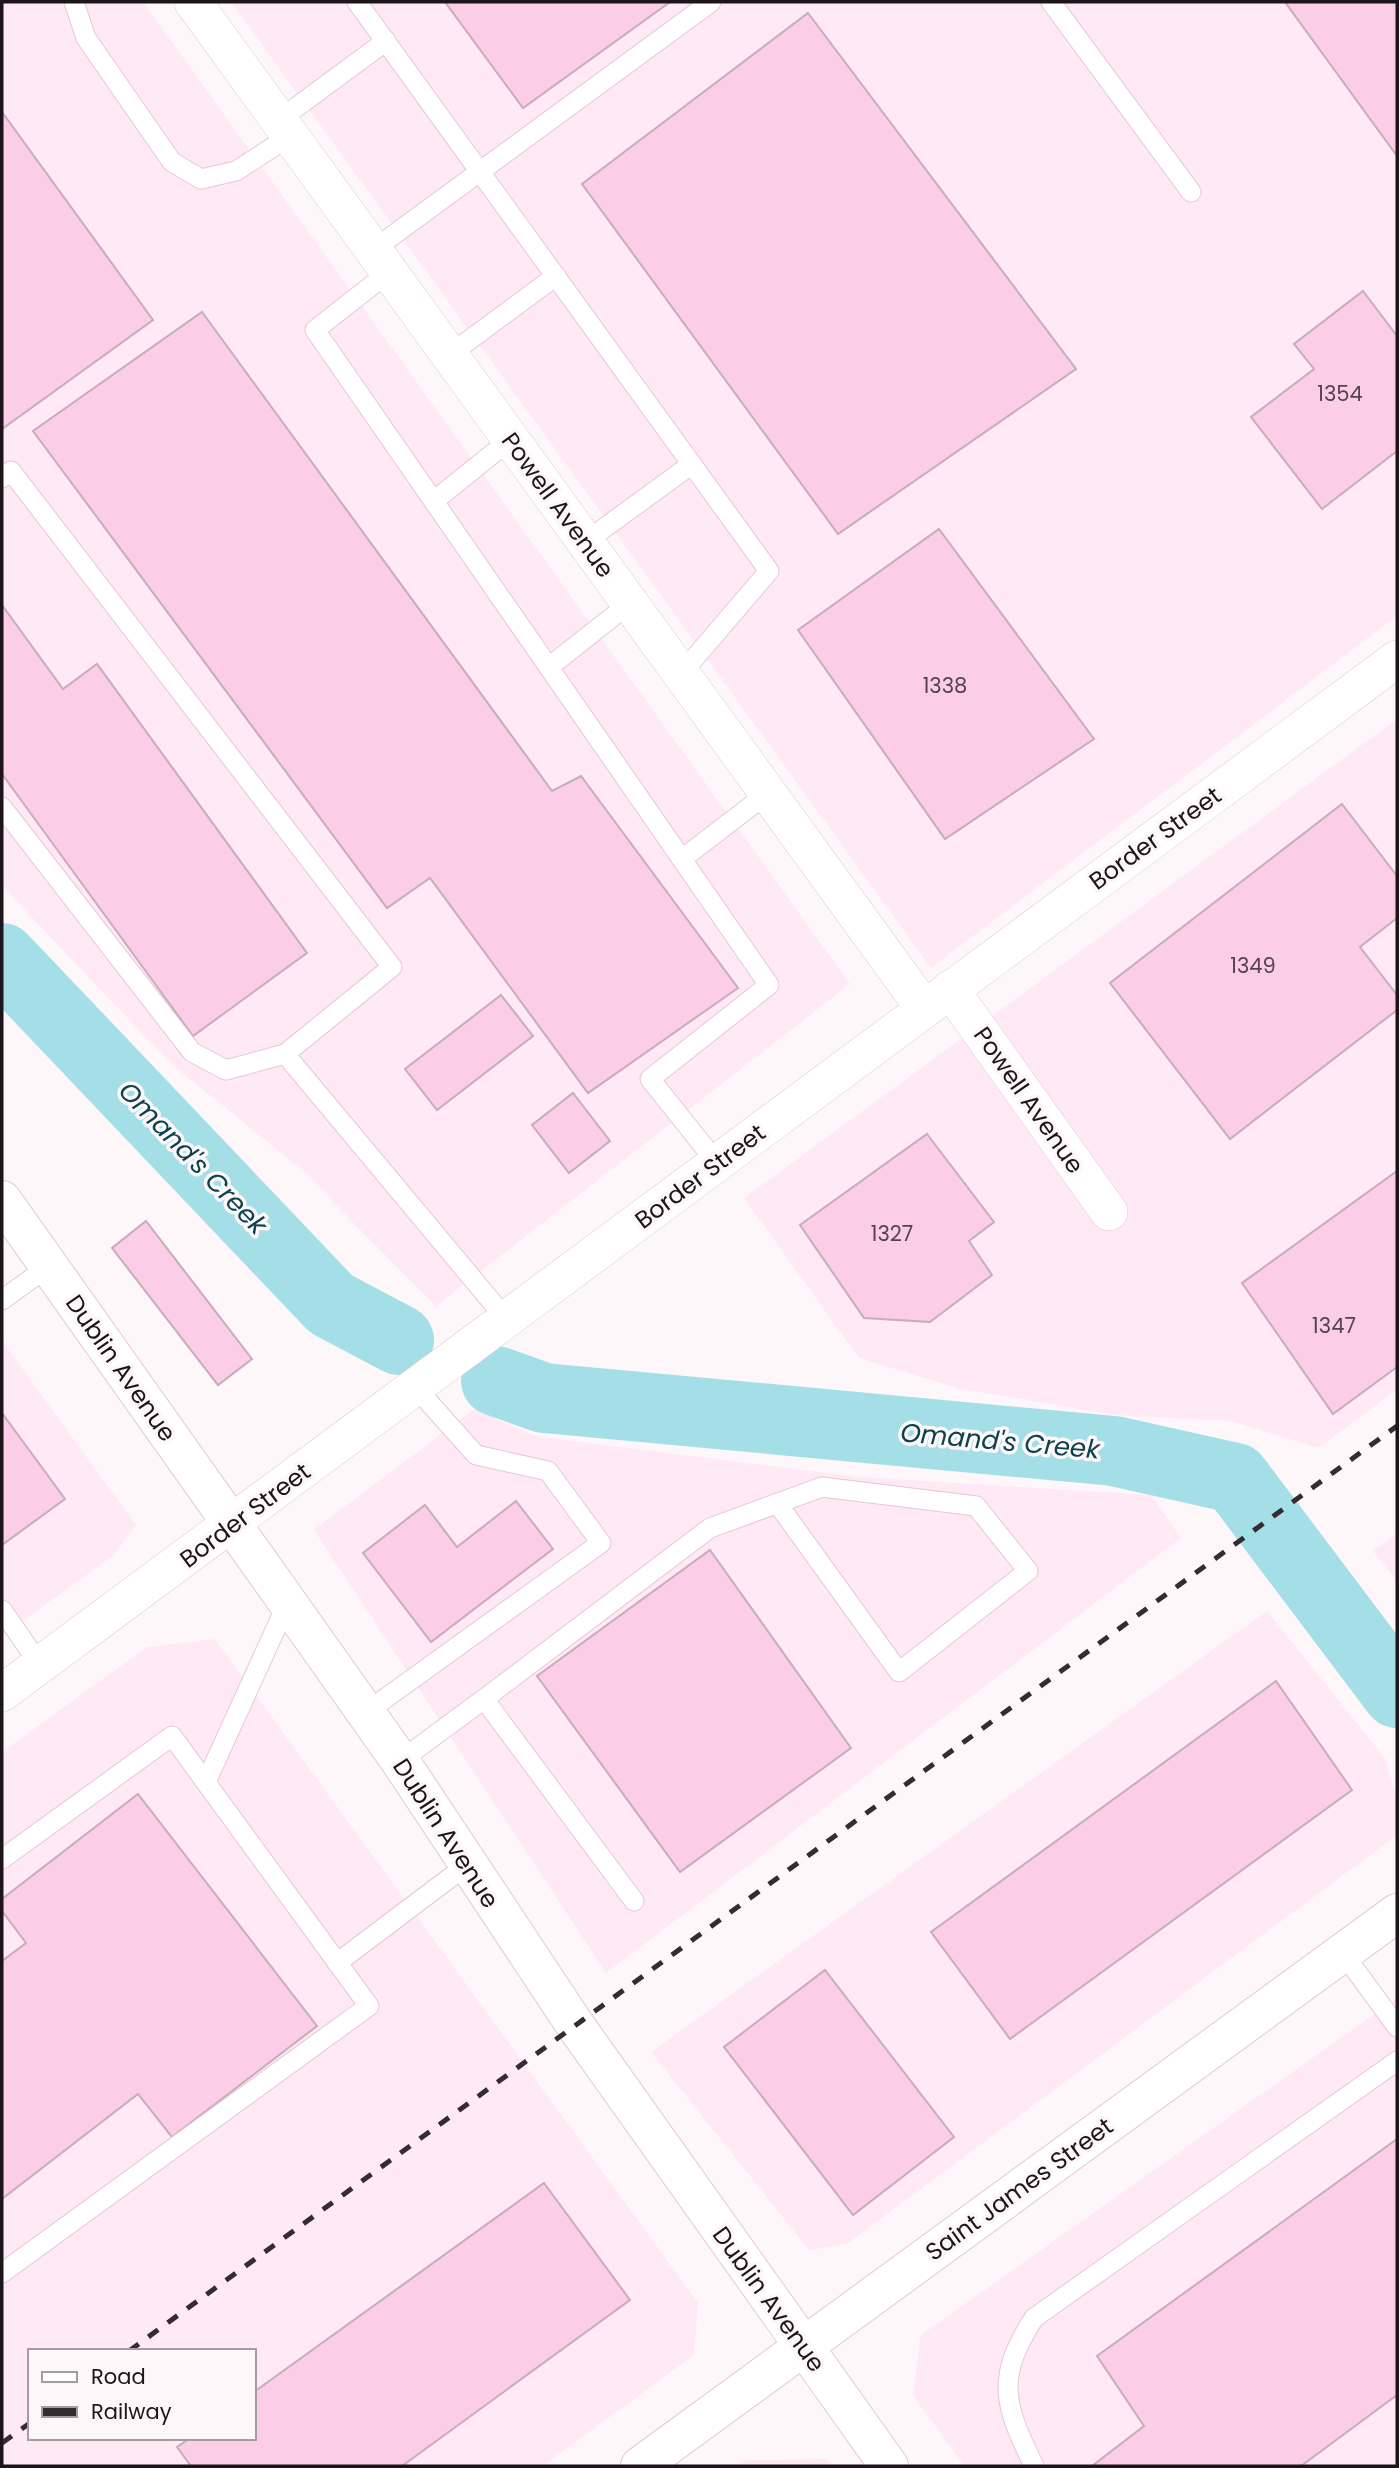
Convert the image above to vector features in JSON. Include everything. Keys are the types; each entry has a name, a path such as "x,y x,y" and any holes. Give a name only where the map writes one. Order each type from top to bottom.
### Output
{"main road":[{"name":"Dublin Avenue","path":"2,1200 400,1761 583,2037 889,2466"},
{"name":"Saint James Street","path":"640,2466 1397,1913"}],"street":[{"name":"Powell Avenue","path":"193,2 768,793 1109,1212"},
{"name":"Border Street","path":"2,1693 1397,659"}],"lane":[{"path":"74,2 86,38 172,162 201,178 236,171 386,41"},
{"path":"358,2 769,571 681,674"},
{"path":"711,2 480,171 381,261 315,330 769,985 650,1079 717,1163"},
{"path":"1051,2 1191,192"},
{"path":"449,355 556,276"},
{"path":"434,501 511,439"},
{"path":"585,542 692,464"},
{"path":"2,478 11,471 392,967 285,1054 226,1070 192,1052 2,807"},
{"path":"549,667 630,603"},
{"path":"682,859 768,793"},
{"path":"285,1054 507,1320"},
{"path":"2,1300 49,1266"},
{"path":"365,1713 601,1543 548,1471 476,1455 416,1388"},
{"path":"400,1761 710,1528 822,1486 976,1506 1028,1571 899,1672 777,1503"},
{"path":"206,1782 287,1604"},
{"path":"2,1611 40,1665"},
{"path":"484,1699 634,1901"},
{"path":"2,1859 172,1736 369,2006 2,2273"},
{"path":"337,1963 467,1865"},
{"path":"1343,1953 1397,2027"},
{"path":"1034,2466 1013,2422 1006,2390 1015,2347 1034,2318 1397,2061"}],"shaded area":[{"path":"2,2 143,2 850,984 436,1306 295,1164 171,1064 2,886"},
{"path":"231,2 1397,2 1397,616 931,968"},
{"path":"1397,719 1397,1390 1318,1448 1231,1421 1114,1415 961,1389 859,1358 744,1198"},
{"path":"2,1341 136,1525 114,1555 2,1636"},
{"path":"474,1409 535,1436 602,1445 860,1477 1151,1495 1181,1538 606,1973 314,1530"},
{"path":"1397,1533 1397,1581 1373,1551"},
{"path":"1267,1611 1385,1758 1397,1800 1397,1835 847,2244 809,2250 651,2052"},
{"path":"215,1639 698,2303 694,2355 543,2466 2,2466 2,1752 147,1647"},
{"path":"1397,1998 1397,2466 965,2466 913,2396 921,2335"},
{"path":"827,2459 832,2466 738,2466 746,2460"}],"building":[{"path":"445,2 670,2 523,108"},
{"path":"1285,2 1397,2 1397,156"},
{"path":"808,13 1076,369 838,534 582,184"},
{"path":"2,112 153,320 2,429"},
{"path":"1363,291 1397,336 1397,451 1322,509 1251,417 1314,369 1294,344"},
{"path":"202,312 552,791 581,776 738,988 588,1093 430,878 387,908 33,431"},
{"path":"939,529 1094,739 945,839 798,630"},
{"path":"2,605 63,689 97,664 307,953 193,1036 2,774"},
{"path":"1342,804 1397,876 1397,918 1360,947 1397,995 1397,1010 1230,1139 1110,983"},
{"path":"501,995 533,1036 437,1110 405,1069"},
{"path":"573,1093 610,1141 569,1173 532,1125"},
{"path":"927,1134 994,1222 969,1241 992,1275 930,1322 864,1318 800,1225"},
{"path":"1397,1171 1397,1367 1333,1414 1242,1283"},
{"path":"146,1221 252,1359 218,1385 112,1248"},
{"path":"2,1413 65,1499 2,1545"},
{"path":"516,1501 553,1549 431,1642 363,1553 425,1505 457,1547"},
{"path":"710,1550 851,1748 680,1872 537,1676"},
{"path":"1276,1681 1352,1790 1010,2039 931,1932"},
{"path":"138,1794 317,2026 172,2137 138,2094 2,2199 2,1961 26,1943 2,1911 2,1899"},
{"path":"825,1970 954,2137 853,2215 724,2047"},
{"path":"1397,2139 1397,2395 1301,2466 1092,2466 1144,2426 1097,2356"},
{"path":"544,2183 630,2300 402,2466 191,2466 177,2447 187,2440 256,2440 256,2391"}],"waterway":[{"name":"Omand's Creek","path":"2,958 331,1304 399,1340"},
{"name":"Omand's Creek","path":"496,1381 544,1398 1114,1451 1235,1478 1397,1693"}],"railway":[{"path":"132,2349 1397,1426"},
{"path":"2,2443 28,2424"}]}
